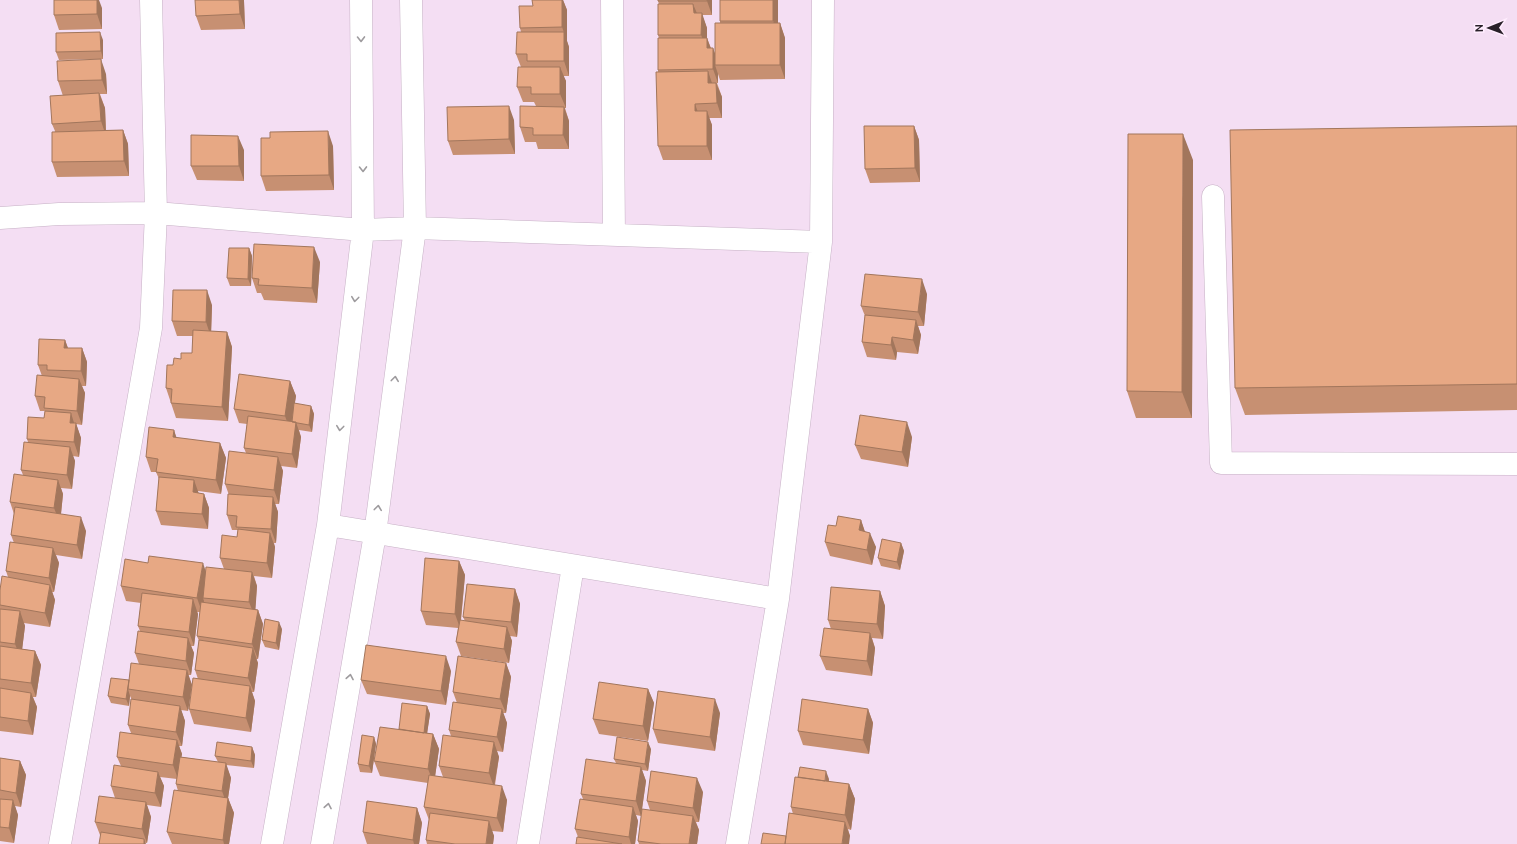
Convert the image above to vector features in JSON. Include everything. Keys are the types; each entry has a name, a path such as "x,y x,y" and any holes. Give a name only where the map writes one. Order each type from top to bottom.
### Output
{"street":[{"path":"60,844 151,328 156,213 151,0"},
{"path":"272,844 328,525 363,230 361,0"},
{"path":"322,844 375,534 415,228 411,0"},
{"path":"612,0 614,235"},
{"path":"737,844 778,599 821,242 823,0"},
{"path":"1213,196 1221,463 1517,464"},
{"path":"0,218 59,214 156,213 363,230 415,228 821,242"},
{"path":"328,525 375,534 778,599"},
{"path":"528,844 573,566"}],"building":[{"path":"54,0 97,0 97,14 54,15"},
{"path":"195,0 239,0 240,14 196,16"},
{"path":"532,0 562,0 562,27 520,28 519,6 533,6"},
{"path":"707,0 707,1 658,1"},
{"path":"720,0 773,0 773,21 720,21"},
{"path":"658,4 693,4 694,13 702,13 701,35 658,35"},
{"path":"715,23 780,23 780,65 715,65"},
{"path":"100,32 101,51 56,52 56,33"},
{"path":"517,32 564,32 564,61 527,61 527,54 516,54"},
{"path":"658,38 707,38 707,48 713,48 713,69 658,70"},
{"path":"101,59 102,80 58,81 57,61"},
{"path":"518,67 560,67 560,94 531,94 531,87 517,87"},
{"path":"708,71 708,83 716,83 717,103 695,104 695,111 707,111 707,146 658,146 656,72"},
{"path":"99,93 101,121 52,124 50,96"},
{"path":"509,106 509,139 448,141 447,107"},
{"path":"520,106 564,107 563,135 533,135 533,128 520,127"},
{"path":"864,126 914,126 915,168 865,169"},
{"path":"1517,126 1517,384 1235,388 1230,130"},
{"path":"123,130 124,161 52,162 52,132"},
{"path":"328,131 329,175 261,176 261,138 270,138 270,132"},
{"path":"1128,134 1183,134 1182,392 1127,391"},
{"path":"191,135 238,136 239,166 191,166"},
{"path":"254,244 314,247 312,288 258,285 259,279 252,278"},
{"path":"229,248 249,248 248,279 227,278"},
{"path":"865,274 922,279 918,312 861,306"},
{"path":"173,290 207,290 206,322 172,321"},
{"path":"865,315 916,320 913,340 892,337 891,345 862,342"},
{"path":"193,330 227,332 222,407 171,403 172,389 166,388 167,365 173,365 174,358 181,359 181,353 192,353"},
{"path":"39,339 65,340 64,348 82,348 81,371 47,370 47,365 38,365"},
{"path":"239,374 290,381 285,416 234,409"},
{"path":"37,375 79,379 77,411 44,408 45,397 35,396"},
{"path":"294,403 311,406 309,425 292,422"},
{"path":"45,411 71,413 70,423 76,423 74,442 27,439 28,417 44,418"},
{"path":"860,415 907,422 902,452 855,445"},
{"path":"248,416 296,422 292,454 244,448"},
{"path":"149,427 174,430 173,437 220,443 216,480 156,472 158,459 146,457"},
{"path":"24,442 70,447 67,475 21,470"},
{"path":"229,451 278,457 274,490 225,484"},
{"path":"14,474 58,480 54,508 10,502"},
{"path":"159,477 194,480 193,492 204,494 202,514 156,511"},
{"path":"228,494 273,497 271,529 236,527 237,516 227,515"},
{"path":"15,507 81,517 77,545 11,535"},
{"path":"838,516 861,520 859,530 870,533 867,550 825,542 828,525 836,526"},
{"path":"238,529 270,533 267,563 220,558 222,535 237,537"},
{"path":"882,539 901,543 897,562 878,558"},
{"path":"10,542 53,548 49,578 6,571"},
{"path":"149,556 203,563 197,598 121,586 125,559 148,563"},
{"path":"425,558 459,561 455,614 421,611"},
{"path":"206,567 252,572 249,602 203,598"},
{"path":"2,576 50,585 45,613 0,605"},
{"path":"467,584 515,589 511,622 463,617"},
{"path":"831,587 880,591 877,624 828,620"},
{"path":"142,593 193,599 189,632 138,626"},
{"path":"201,602 258,610 252,644 197,636"},
{"path":"0,609 20,611 15,644 0,642"},
{"path":"265,619 279,622 276,643 262,640"},
{"path":"460,620 507,627 504,649 456,642"},
{"path":"824,628 870,633 867,661 820,656"},
{"path":"138,631 188,638 186,661 135,653"},
{"path":"199,640 253,648 248,678 195,670"},
{"path":"366,645 446,656 441,691 361,680"},
{"path":"0,646 35,651 31,683 0,679"},
{"path":"458,656 506,663 500,699 453,692"},
{"path":"131,663 187,670 183,697 128,689"},
{"path":"111,678 129,680 126,699 108,696"},
{"path":"193,678 250,686 246,718 189,709"},
{"path":"599,682 648,689 643,726 593,719"},
{"path":"0,688 31,693 28,721 0,717"},
{"path":"658,691 715,699 710,737 653,729"},
{"path":"131,699 180,706 176,732 128,725"},
{"path":"802,699 868,709 863,740 798,731"},
{"path":"453,702 502,709 497,737 449,730"},
{"path":"402,703 427,706 424,733 399,729"},
{"path":"380,727 433,734 428,769 374,761"},
{"path":"120,732 177,740 173,765 117,757"},
{"path":"362,735 374,737 369,766 358,764"},
{"path":"443,735 494,742 489,773 439,766"},
{"path":"617,737 648,742 645,764 614,759"},
{"path":"217,742 252,747 251,761 215,756"},
{"path":"180,757 226,763 222,791 176,784"},
{"path":"0,758 20,761 16,793 0,790"},
{"path":"586,759 641,767 636,801 581,794"},
{"path":"114,765 158,772 155,793 111,786"},
{"path":"800,767 826,771 825,781 798,777"},
{"path":"651,771 697,778 693,808 647,801"},
{"path":"429,775 502,786 497,818 424,807"},
{"path":"795,777 849,784 845,815 791,807"},
{"path":"174,790 228,798 223,840 167,832"},
{"path":"99,796 146,802 142,829 95,822"},
{"path":"0,799 13,800 9,828 0,827"},
{"path":"580,799 633,807 629,837 575,829"},
{"path":"367,801 417,808 413,840 363,832"},
{"path":"642,809 693,816 689,844 661,844 638,841"},
{"path":"430,813 489,821 486,844 455,844 426,840"},
{"path":"789,813 845,822 842,844 785,844"},
{"path":"101,832 144,839 144,844 99,844"},
{"path":"763,833 786,836 785,844 761,844"},
{"path":"577,837 622,844 576,844"}]}
